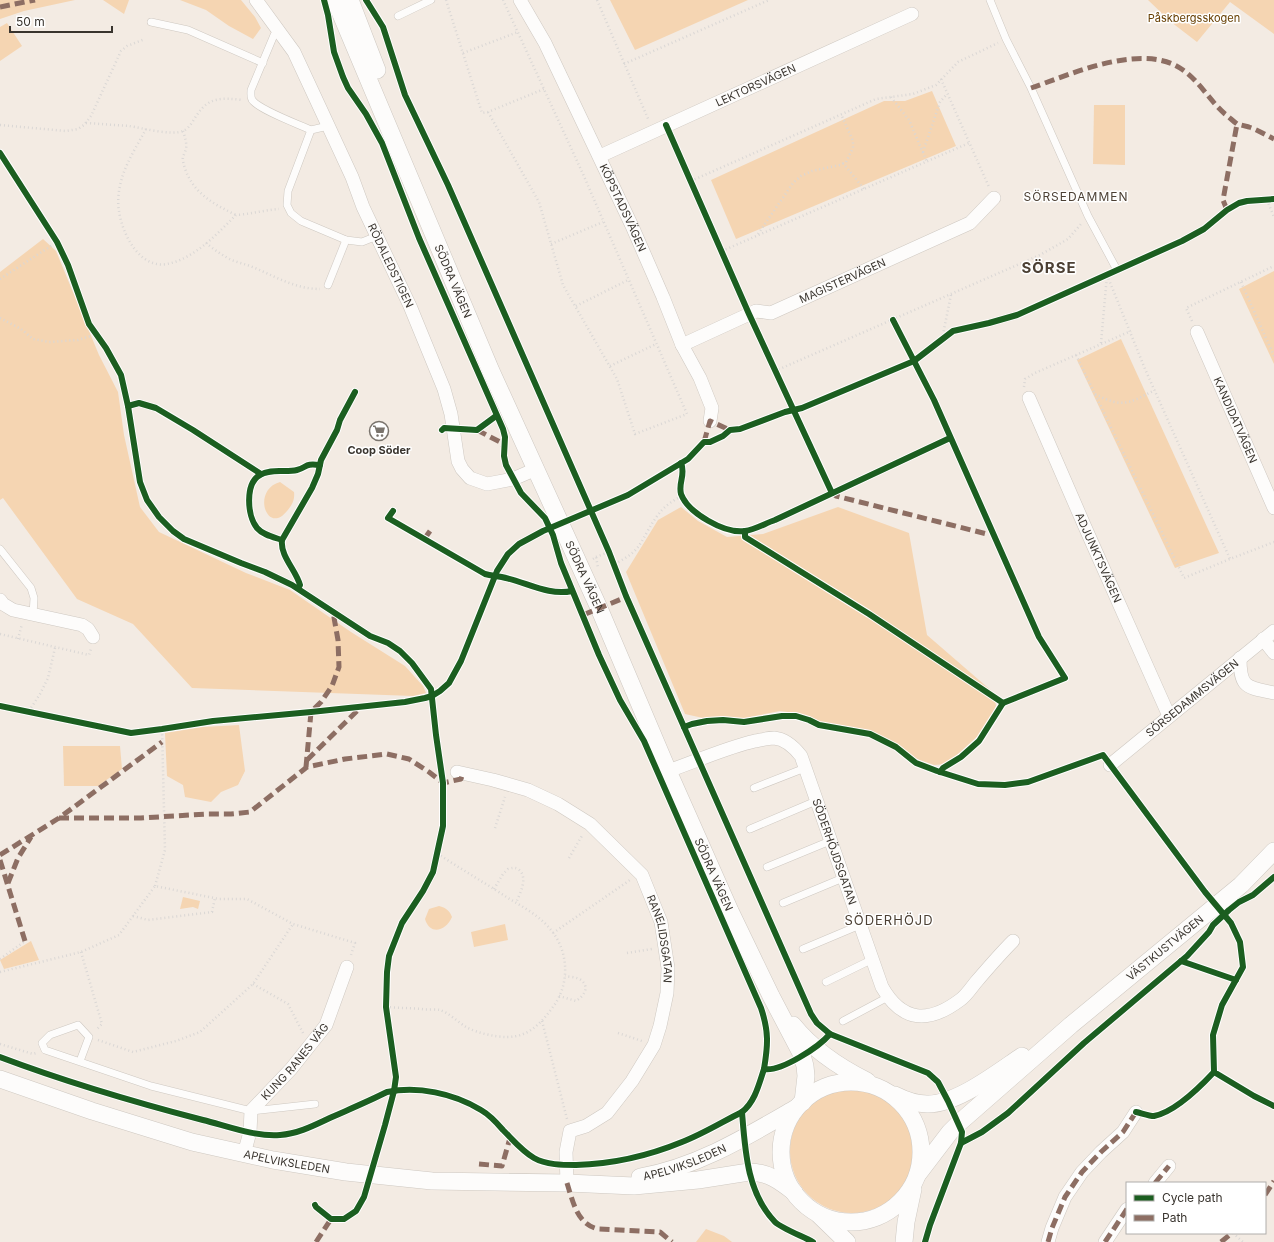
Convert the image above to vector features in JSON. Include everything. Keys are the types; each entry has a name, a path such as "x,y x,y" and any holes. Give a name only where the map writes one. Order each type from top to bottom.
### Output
{"street":[{"name":"RÖDALEDSTIGEN","path":"256,0 294,52 410,306 444,389 452,414 458,461 462,469 470,478 487,484 513,479 536,469"},
{"name":"SÖDRA VÄGEN","path":"335,0 402,156 466,313 599,608 668,771 730,911 771,996 802,1055 805,1066 806,1080 800,1104"},
{"name":"SÖDRA VÄGEN","path":"350,0 383,84 402,156"},
{"name":"KÖPSTADSVÄGEN","path":"520,0 545,43 600,156 660,290 682,345 700,378 712,408 710,421"},
{"name":"LEKTORSVÄGEN","path":"600,156 912,14"},
{"name":"MAGISTERVÄGEN","path":"682,345 756,311 771,313 970,223 994,198"},
{"name":"KANDIDATVÄGEN","path":"1197,332 1274,508"},
{"name":"ADJUNKTSVÄGEN","path":"1029,398 1169,716"},
{"path":"0,600 3,604 13,610 82,625 93,637"},
{"name":"SÖRSEDAMMSVÄGEN","path":"1110,765 1274,631"},
{"path":"1264,640 1274,653"},
{"path":"1240,658 1241,679 1246,685 1274,693"},
{"name":"SÖDERHÖJDSGATAN","path":"668,771 743,744 774,738 791,744 801,756 882,986 888,998 896,1006 916,1016 938,1014 961,999 1013,941"},
{"name":"RANELIDSGATAN","path":"457,772 528,790 558,804 590,824 642,875 661,922 668,968 666,993 660,1026 654,1045 632,1081 607,1112 586,1126 570,1131"},
{"name":"VÄSTKUSTVÄGEN","path":"904,1242 906,1222 916,1178 950,1132 1072,1025 1241,885 1274,851"},
{"name":"KUNG RANES VÄG","path":"251,1111 291,1069 326,1025 347,967"},
{"name":"SÖDRA VÄGEN","path":"771,996 801,1035 814,1047 836,1063 876,1086"},
{"name":"VÄSTKUSTVÄGEN","path":"891,1094 918,1103 929,1104 948,1101 967,1092 1072,1025"},
{"name":"APELVIKSLEDEN","path":"0,1079 92,1111 192,1142 298,1165 346,1172 432,1181 568,1183 634,1186 698,1180 757,1172 774,1178 794,1192"},
{"path":"816,1212 845,1221 866,1220 875,1217 885,1213 901,1201 916,1178 921,1158 918,1130 910,1113 904,1105 891,1094 876,1086 859,1082 837,1083 817,1091 800,1104 790,1118 784,1131 782,1160 785,1174 794,1192 847,1242"},
{"name":"APELVIKSLEDEN","path":"585,1184 649,1175 670,1170 744,1139 800,1104"},
{"path":"244,1154 251,1125 251,1111"},
{"path":"1048,1242 1052,1228 1065,1197 1082,1172 1122,1132 1136,1112"},
{"path":"568,1183 566,1152 570,1131"},
{"path":"1156,1182 1169,1166"},
{"path":"1105,1242 1126,1210"}],"lane":[{"path":"398,16 431,0"},
{"path":"990,0 1006,39 1031,88 1088,216 1117,270"},
{"path":"151,22 188,30 263,63"},
{"path":"279,31 274,35 251,90 250,96 252,100 262,108 311,130 328,126"},
{"path":"311,130 288,191 287,205 291,213 301,221 346,240 362,242 377,236"},
{"path":"328,285 346,240"},
{"path":"0,549 31,588 34,598 33,615"},
{"path":"754,788 805,768"},
{"path":"750,830 816,801"},
{"path":"767,867 830,840"},
{"path":"783,904 843,878"},
{"path":"804,949 860,925"},
{"path":"826,982 873,959"},
{"path":"842,1021 888,998"},
{"path":"80,1062 89,1037 78,1025 50,1035 42,1043 45,1050 80,1062 151,1086 251,1111 315,1104"}],"path":[{"path":"446,0 482,113 488,112 544,89"},
{"path":"488,112 539,202 563,285 617,379 635,434 687,414 544,89 503,0"},
{"path":"597,0 653,131"},
{"path":"624,64 769,0"},
{"path":"463,53 518,32"},
{"path":"0,125 66,131 78,129 86,123 91,116 121,51 127,46 145,39"},
{"path":"691,181 876,99 913,94 936,85 958,62 1006,39"},
{"path":"941,79 994,198"},
{"path":"923,152 940,102 948,94"},
{"path":"891,97 909,120 927,162"},
{"path":"86,123 110,124 168,132 183,131 192,124 198,113 209,102 218,98 252,100"},
{"path":"757,235 793,183 801,176 812,171 840,165 846,162 853,148 853,141 841,114"},
{"path":"146,129 122,178 118,210 123,228 130,243 138,253 148,262 166,264 178,261 206,243 236,215"},
{"path":"183,131 186,140 186,149 182,160 186,172 193,186 213,204 236,215 289,209"},
{"path":"722,251 970,143"},
{"path":"843,163 864,189"},
{"path":"1267,200 1274,217"},
{"path":"775,371 1040,255 1068,239 1088,216"},
{"path":"551,244 603,222"},
{"path":"0,279 57,242"},
{"path":"206,243 237,263 248,265 287,283 315,289 320,289 328,285"},
{"path":"1197,332 1186,308 1274,266"},
{"path":"1101,343 1107,275 1155,390 1230,559"},
{"path":"576,306 628,280"},
{"path":"1241,282 1274,356"},
{"path":"942,339 951,294"},
{"path":"0,318 33,339 49,342 78,340 97,334"},
{"path":"1029,398 1024,385 1026,379 1035,373 1131,331"},
{"path":"610,366 656,344"},
{"path":"1076,355 1184,578 1274,542"},
{"path":"1095,394 1105,400 1123,404 1155,390"},
{"path":"614,564 631,554 639,546 662,508 668,503 682,496"},
{"path":"596,557 609,552"},
{"path":"0,634 89,655 93,637"},
{"path":"29,711 48,678 55,648"},
{"path":"0,972 80,952 119,935 155,886 165,850 162,729"},
{"path":"495,828 509,785"},
{"path":"569,858 590,824"},
{"path":"386,1007 441,1010 467,1028 479,1032 507,1037 522,1035 533,1030 542,1021 556,1002 562,989 565,976 565,963 553,933 542,920 438,854"},
{"path":"494,889 503,874 508,869 516,868 523,876 523,881 516,903"},
{"path":"553,933 640,873"},
{"path":"155,886 215,898 247,899 293,924 355,943 347,967"},
{"path":"133,916 148,920 212,912 215,898"},
{"path":"80,952 102,1024 89,1037 133,1052 176,1041 200,1032 253,984 293,924"},
{"path":"0,959 25,941"},
{"path":"627,953 665,947"},
{"path":"559,996 576,1001 586,992 581,981 565,976"},
{"path":"253,984 288,1004 310,1046"},
{"path":"542,1021 570,1131"},
{"path":"618,1034 654,1045"},
{"path":"0,1044 33,1054 45,1050"},
{"path":"1234,1234 1243,1242"}],"green space":[{"path":"0,0 75,0 24,11 0,19"},
{"path":"103,0 129,0 124,14"},
{"path":"180,0 241,0 255,17 261,28 253,39 229,26 206,10"},
{"path":"610,0 748,0 635,50"},
{"name":"Påskbergsskogen","path":"1148,0 1274,0 1274,34 1230,2 1197,42 1171,22"},
{"path":"7,23 22,46 0,61 0,27"},
{"path":"932,91 956,146 736,239 711,180 884,101 905,101"},
{"path":"1094,105 1125,105 1125,165 1093,164"},
{"path":"43,239 56,251 99,355 118,392 124,435 140,507 159,532 246,573 290,590 351,632 405,666 423,686 426,693 413,696 192,688 133,624 77,599 3,498 0,500 0,272"},
{"path":"1274,271 1274,364 1239,289"},
{"path":"1121,339 1219,553 1175,568 1077,360"},
{"path":"280,482 294,492 294,500 287,511 280,517 273,518 268,515 265,509 264,501 266,493 271,487"},
{"path":"681,507 698,521 727,537 763,534 838,507 909,533 927,635 994,693 996,706 990,720 981,733 947,764 934,765 914,758 898,745 875,733 841,725 821,723 808,716 795,713 780,711 745,718 703,718 685,714 626,572 658,520"},
{"path":"239,725 245,771 238,785 221,792 211,802 185,797 183,785 167,776 165,733 203,727"},
{"path":"63,746 120,746 122,769 98,786 64,786"},
{"path":"183,897 200,901 198,909 193,907 180,909"},
{"path":"439,906 447,910 452,917 446,926 438,930 434,930 430,928 425,919 429,909"},
{"path":"505,924 508,940 474,947 471,932"},
{"path":"31,941 39,960 4,969 0,960"},
{"path":"852,1089 864,1090 876,1094 886,1099 896,1107 904,1117 909,1127 913,1139 913,1163 909,1175 904,1185 896,1195 886,1203 876,1208 864,1212 852,1213 840,1212 828,1208 818,1203 808,1195 800,1185 795,1175 791,1163 790,1151 791,1139 795,1127 800,1117 808,1107 818,1099 828,1094 840,1090"},
{"path":"706,1229 724,1236 732,1242 696,1242"}],"marked path":[{"path":"0,7 35,0"},
{"path":"1031,88 1066,75 1107,63 1128,59 1148,59 1167,62 1183,70 1189,75 1220,109 1237,124 1252,128 1274,139"},
{"path":"1227,210 1223,200 1237,124"},
{"path":"704,442 710,421 730,430"},
{"path":"477,430 500,442 504,447"},
{"path":"831,492 836,496 987,534 993,533"},
{"path":"425,538 430,531"},
{"path":"583,615 626,596"},
{"path":"306,767 311,712 321,702 332,686 339,667 338,640 333,612"},
{"path":"307,760 361,707"},
{"path":"0,855 59,818 162,742"},
{"path":"59,818 141,818 250,812 307,767 345,759 387,754 409,759 443,783 461,779 463,773"},
{"path":"8,883 18,858 31,837"},
{"path":"0,860 25,941"},
{"path":"1048,1242 1052,1228 1065,1197 1082,1172 1123,1132 1136,1112 1138,1112"},
{"path":"479,1164 502,1166 510,1138"},
{"path":"1156,1182 1169,1166"},
{"path":"1266,1193 1274,1181"},
{"path":"567,1183 571,1198 577,1211 585,1222 591,1226 598,1229 660,1232 672,1242"},
{"path":"1105,1242 1126,1210"},
{"path":"316,1242 331,1219"},
{"path":"1221,1242 1231,1234"}],"cycle path":[{"path":"324,0 334,52 343,77 348,88 366,114 382,143 419,238 503,429 505,437 504,456 506,465 521,493 545,518 553,535 561,563 599,655 620,700 644,741 761,1008 767,1032 764,1069"},
{"path":"366,0 383,27 405,95 448,185 684,727 707,721 723,720 744,722 782,716 796,716 819,725 870,734 896,747 916,763 978,784 1005,785 1028,782 1103,755 1205,892 1231,923 1240,942 1243,967 1222,1005 1213,1035 1214,1072 1274,1106"},
{"path":"666,125 749,314 832,493"},
{"path":"0,153 57,242 68,265 89,324 106,348 121,375 128,406 140,482 147,500 159,517 173,531 184,539 265,572 292,585 370,636 388,643 400,651 412,663 431,689 443,783 443,826 433,872 423,891 402,923 389,956 386,1007 396,1077 394,1091 364,1197 356,1211 344,1219 331,1219 315,1205"},
{"path":"0,706 131,733 213,721 405,702 432,696 449,683 461,661 497,571 508,554 519,544 543,531 628,495 688,459 704,442 710,442 723,436 730,430 740,429 785,412 802,408 914,361 953,331 1017,315 1182,241 1204,229 1227,210 1239,203 1274,199"},
{"path":"893,320 934,400 1039,637 1065,678 1003,703 979,741 961,757 943,768 940,772"},
{"path":"298,588 300,585 283,552 282,540 312,488 318,474 321,460 355,392"},
{"path":"128,406 139,403 156,408 261,474"},
{"path":"442,430 444,428 477,430 496,416"},
{"path":"681,463 683,471 680,490 685,501 691,508 699,515 718,526 737,531 745,531 775,520 950,438"},
{"path":"282,540 268,536 257,528 254,523 251,516 249,500 250,492 255,479 264,473 273,471 292,471 309,465 320,465"},
{"path":"393,511 388,518 485,574 514,580 555,592 572,591"},
{"path":"745,531 745,537 869,614 1003,703"},
{"path":"684,727 811,1014 817,1023 830,1034 928,1073 938,1082 948,1101 962,1132 961,1143 925,1242"},
{"path":"961,1143 982,1132 1008,1113 1084,1043 1187,956 1209,932 1213,925 1229,910 1239,902 1253,895 1274,877"},
{"path":"1181,961 1236,980"},
{"path":"0,1057 50,1075 126,1099 241,1130 270,1135 287,1134 306,1129 387,1092 399,1090 435,1092 459,1099 484,1112 522,1149 534,1158 560,1165 576,1165 617,1161 643,1155 669,1147 705,1132 742,1112 746,1108 756,1092 764,1069 780,1067 799,1058 809,1052 830,1034"},
{"path":"1136,1112 1154,1116 1170,1110 1187,1098 1214,1072"},
{"path":"742,1112 746,1156 758,1198 775,1222 787,1230 813,1242"}],"place":[{"name":"Coop Söder","path":"379,431"}],"district":[{"name":"SÖRSEDAMMEN","path":"1076,196"},
{"name":"SÖRSE","path":"1049,267"},
{"name":"SÖDERHÖJD","path":"889,920"}]}
